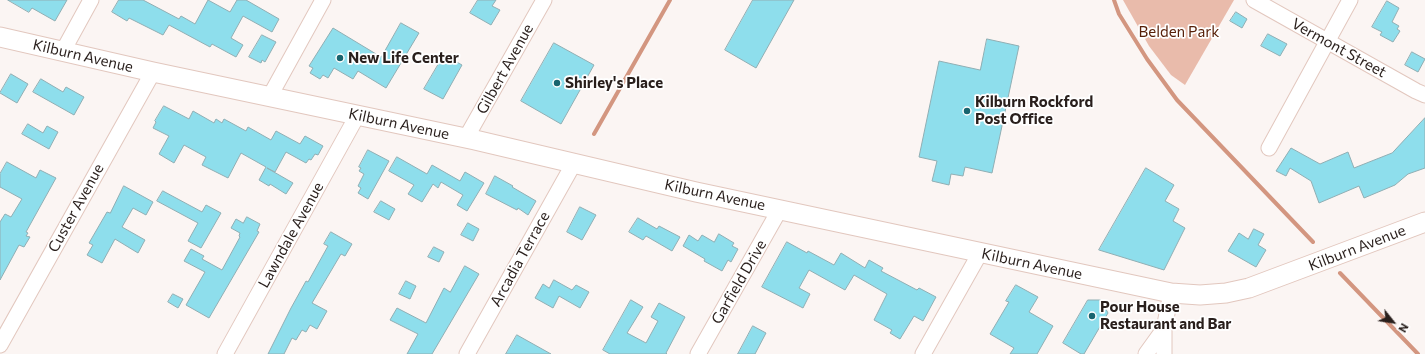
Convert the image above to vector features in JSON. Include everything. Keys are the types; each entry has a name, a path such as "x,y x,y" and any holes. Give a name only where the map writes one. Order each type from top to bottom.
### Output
{"main road":[{"name":"Kilburn Avenue","path":"0,37 153,72 466,138 696,192 1171,293 1200,296 1226,294 1249,288 1425,222"}],"street":[{"path":"64,51 91,0"},
{"path":"270,96 323,0"},
{"name":"Gilbert Avenue","path":"466,138 544,0"},
{"name":"Vermont Street","path":"1254,0 1425,95"},
{"path":"1268,148 1350,0"},
{"name":"Custer Avenue","path":"0,345 153,72"},
{"name":"Lawndale Avenue","path":"225,354 357,116"},
{"name":"Arcadia Terrace","path":"466,354 574,163"},
{"name":"Garfield Drive","path":"698,354 780,209"},
{"path":"922,354 980,253"},
{"path":"1164,354 1164,329 1171,293"},
{"path":"1146,354 1164,329"}],"green space":[{"name":"Belden Park","path":"1123,0 1234,0 1185,85 1171,75 1149,46"}],"building":[{"path":"8,0 67,0 55,21 32,8 29,12"},
{"path":"119,0 143,0 179,19 181,16 195,24 208,0 230,12 237,0 246,0 279,19 272,32 243,16 231,38 243,45 236,57 212,44 210,47 169,25 163,35 129,18 127,21 112,12"},
{"path":"478,0 496,0 492,6 500,10 491,25 470,13"},
{"path":"753,0 794,0 756,68 725,50"},
{"path":"1387,1 1399,8 1392,22 1399,26 1397,29 1400,31 1393,42 1380,35 1382,32 1372,27"},
{"path":"1236,12 1247,19 1242,28 1230,21"},
{"path":"401,23 419,33 386,88 358,71 353,79 334,68 328,78 323,75 320,79 310,73 313,68 309,66 333,28 381,57"},
{"path":"1268,34 1287,44 1280,56 1261,46"},
{"path":"262,35 276,42 265,62 262,60 261,63 249,57"},
{"name":"Kilburn Rockford Post Office","path":"987,39 1019,46 992,173 965,167 963,176 951,174 949,185 932,181 937,161 919,157 939,61 980,70"},
{"name":"Shirley's Place","path":"554,43 594,65 561,124 521,101"},
{"path":"1412,52 1425,59 1418,72 1405,65"},
{"path":"444,55 462,65 443,99 424,89"},
{"path":"11,74 28,84 17,103 0,93"},
{"path":"41,79 63,92 66,87 84,97 74,115 33,92"},
{"path":"164,106 189,119 193,111 214,123 216,119 222,123 224,119 246,131 248,127 271,140 276,131 300,144 305,136 323,146 318,155 315,154 311,160 309,159 306,163 286,152 275,172 267,168 293,183 286,194 270,184 269,186 259,180 266,167 241,153 228,178 202,165 206,157 184,145 174,163 159,154 169,136 153,128 156,122 155,121"},
{"path":"1425,118 1425,168 1408,174 1395,185 1364,198 1359,186 1319,203 1311,181 1290,168 1286,176 1276,171 1291,148 1320,164 1348,152 1354,168 1392,153"},
{"path":"28,124 43,133 47,126 58,132 49,149 22,134"},
{"path":"368,150 389,161 368,199 358,193 361,188 358,186 364,174 359,171 361,168 359,167"},
{"path":"397,157 427,174 432,165 460,181 465,172 484,183 467,211 457,205 463,195 441,182 438,188 433,184 422,202 408,194 414,185 389,171"},
{"path":"7,162 36,178 40,170 56,178 26,232 28,233 26,236 30,237 24,247 19,245 0,280 0,222 5,214 11,217 22,199 0,187 0,174"},
{"path":"1146,168 1174,185 1165,201 1179,209 1173,221 1185,228 1164,270 1099,250"},
{"path":"495,176 536,201 528,215 518,208 517,210 486,194"},
{"path":"124,186 153,202 146,215 133,208 122,227 145,240 138,253 115,239 102,263 87,255 93,245 89,243 107,212 110,213"},
{"path":"163,191 202,212 206,205 221,213 201,248 188,241 198,223 157,201"},
{"path":"381,201 395,209 389,220 374,212"},
{"path":"580,207 596,215 582,240 567,232"},
{"path":"247,217 260,224 257,231 259,232 209,318 186,305 205,272 184,261 191,249 204,256 202,259 222,270 240,237 240,233 231,228 236,219 243,223"},
{"path":"638,218 657,229 659,226 680,237 672,251 646,236 643,240 629,232"},
{"path":"468,223 479,229 473,241 461,235"},
{"path":"1254,229 1264,234 1258,245 1266,250 1256,267 1228,251 1239,233 1248,239"},
{"path":"331,232 352,244 345,256 341,254 312,303 327,311 317,329 310,325 306,332 302,330 296,340 292,338 284,354 268,354 306,281 308,282 328,246 324,244"},
{"path":"719,234 734,243 732,246 738,249 731,262 728,260 722,271 704,261 705,259 683,246 689,235 698,241 702,235 714,242"},
{"path":"787,242 834,265 841,253 865,268 869,260 883,268 881,271 917,290 919,288 936,297 923,321 914,316 900,339 890,333 892,330 874,320 887,294 854,275 845,290 809,270 799,288 810,294 803,308 762,287"},
{"path":"434,247 444,252 439,262 428,257"},
{"path":"465,266 479,274 432,354 407,354 418,334 390,320 397,308 426,323 444,288 450,292"},
{"path":"554,280 572,290 576,285 589,292 580,308 559,296 553,308 535,298 543,284 549,288"},
{"path":"406,281 416,286 410,299 399,294"},
{"path":"1016,285 1038,297 1029,312 1053,326 1037,354 1010,354 1014,348 990,334 1009,302 1006,301"},
{"path":"173,294 183,299 178,308 168,302"},
{"path":"631,300 643,307 627,333 646,343 658,321 651,317 659,303 685,317 666,353 667,354 610,354 603,350"},
{"path":"1088,300 1101,300 1108,313 1084,354 1081,354 1063,343"},
{"path":"753,326 766,333 755,354 738,354"},
{"path":"517,335 551,354 506,354"}],"waterway":[{"path":"594,134 670,0"},
{"path":"1114,0 1119,14 1147,59 1177,100 1313,242"},
{"path":"1340,273 1418,354"}],"place":[{"name":"New Life Center","path":"340,58"},
{"name":"Shirley's Place","path":"557,83"},
{"name":"Kilburn Rockford Post Office","path":"967,111"},
{"name":"Pour House Restaurant and Bar","path":"1092,316"}]}
